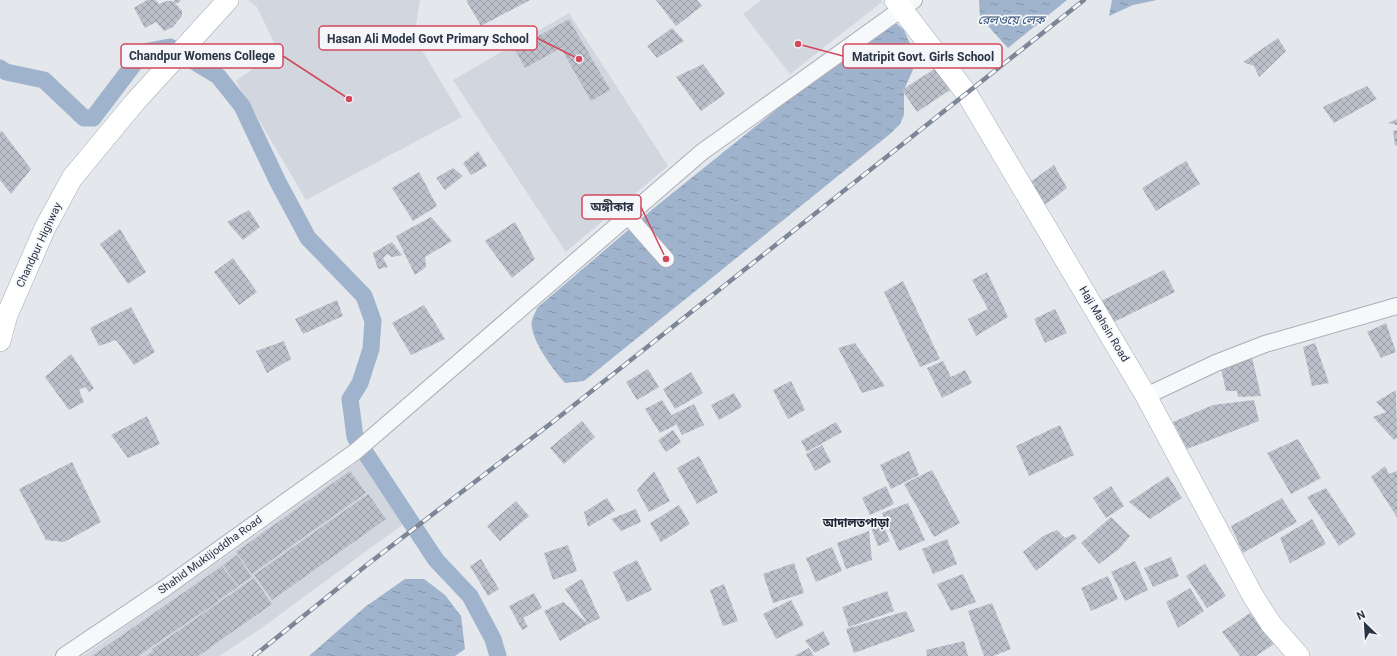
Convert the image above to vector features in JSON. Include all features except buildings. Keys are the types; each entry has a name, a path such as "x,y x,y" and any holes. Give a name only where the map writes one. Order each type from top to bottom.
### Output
{"main road":[{"name":"Chandpur Highway","path":"0,341 4,312 45,228 72,178 135,102 228,0"},
{"name":"Haji Mahsin Road","path":"904,3 967,94 1146,396 1253,596 1271,624 1299,656"}],"street":[{"name":"Shahid Muktijoddha Road","path":"64,656 165,588 355,452 702,152 904,3"},
{"path":"628,216 666,259"},
{"path":"1146,396 1216,363 1265,344 1397,306"}],"shaded area":[{"path":"248,0 420,0 414,37 462,117 306,200 236,81 278,51 257,7"},
{"path":"761,0 881,0 882,2 790,74 743,14"},
{"path":"569,13 668,166 566,252 453,80"},
{"path":"363,458 406,522 256,632 219,656 83,656 224,558"}],"water":[{"name":"রেলওয়ে লেক","path":"979,0 1067,0 1008,48 980,17"},
{"path":"1112,0 1157,0 1133,5 1109,16"},
{"path":"896,23 904,30 916,57 915,65 904,90 904,115 900,124 890,134 584,381 565,383 543,353 534,335 532,320 537,308 654,208 878,28 887,24"},
{"path":"405,579 424,579 445,595 461,616 465,649 455,656 309,656 365,607"}],"waterway":[{"path":"0,68 6,72 44,80 84,118 93,118 143,52 170,47 218,76 242,106 278,182 308,238 364,296 373,321 371,349 360,383 350,399 355,437 436,560 470,596 493,639 498,656"}],"railway":[{"path":"254,656 368,564 554,421 1084,0"}],"place":[{"name":"Matripit Govt. Girls School","path":"798,44"},
{"name":"Hasan Ali Model Govt Primary School","path":"579,59"},
{"name":"Chandpur Womens College","path":"349,99"},
{"name":"অঙ্গীকার","path":"666,259"}],"district":[{"name":"আদালতপাড়া","path":"856,523"}]}
